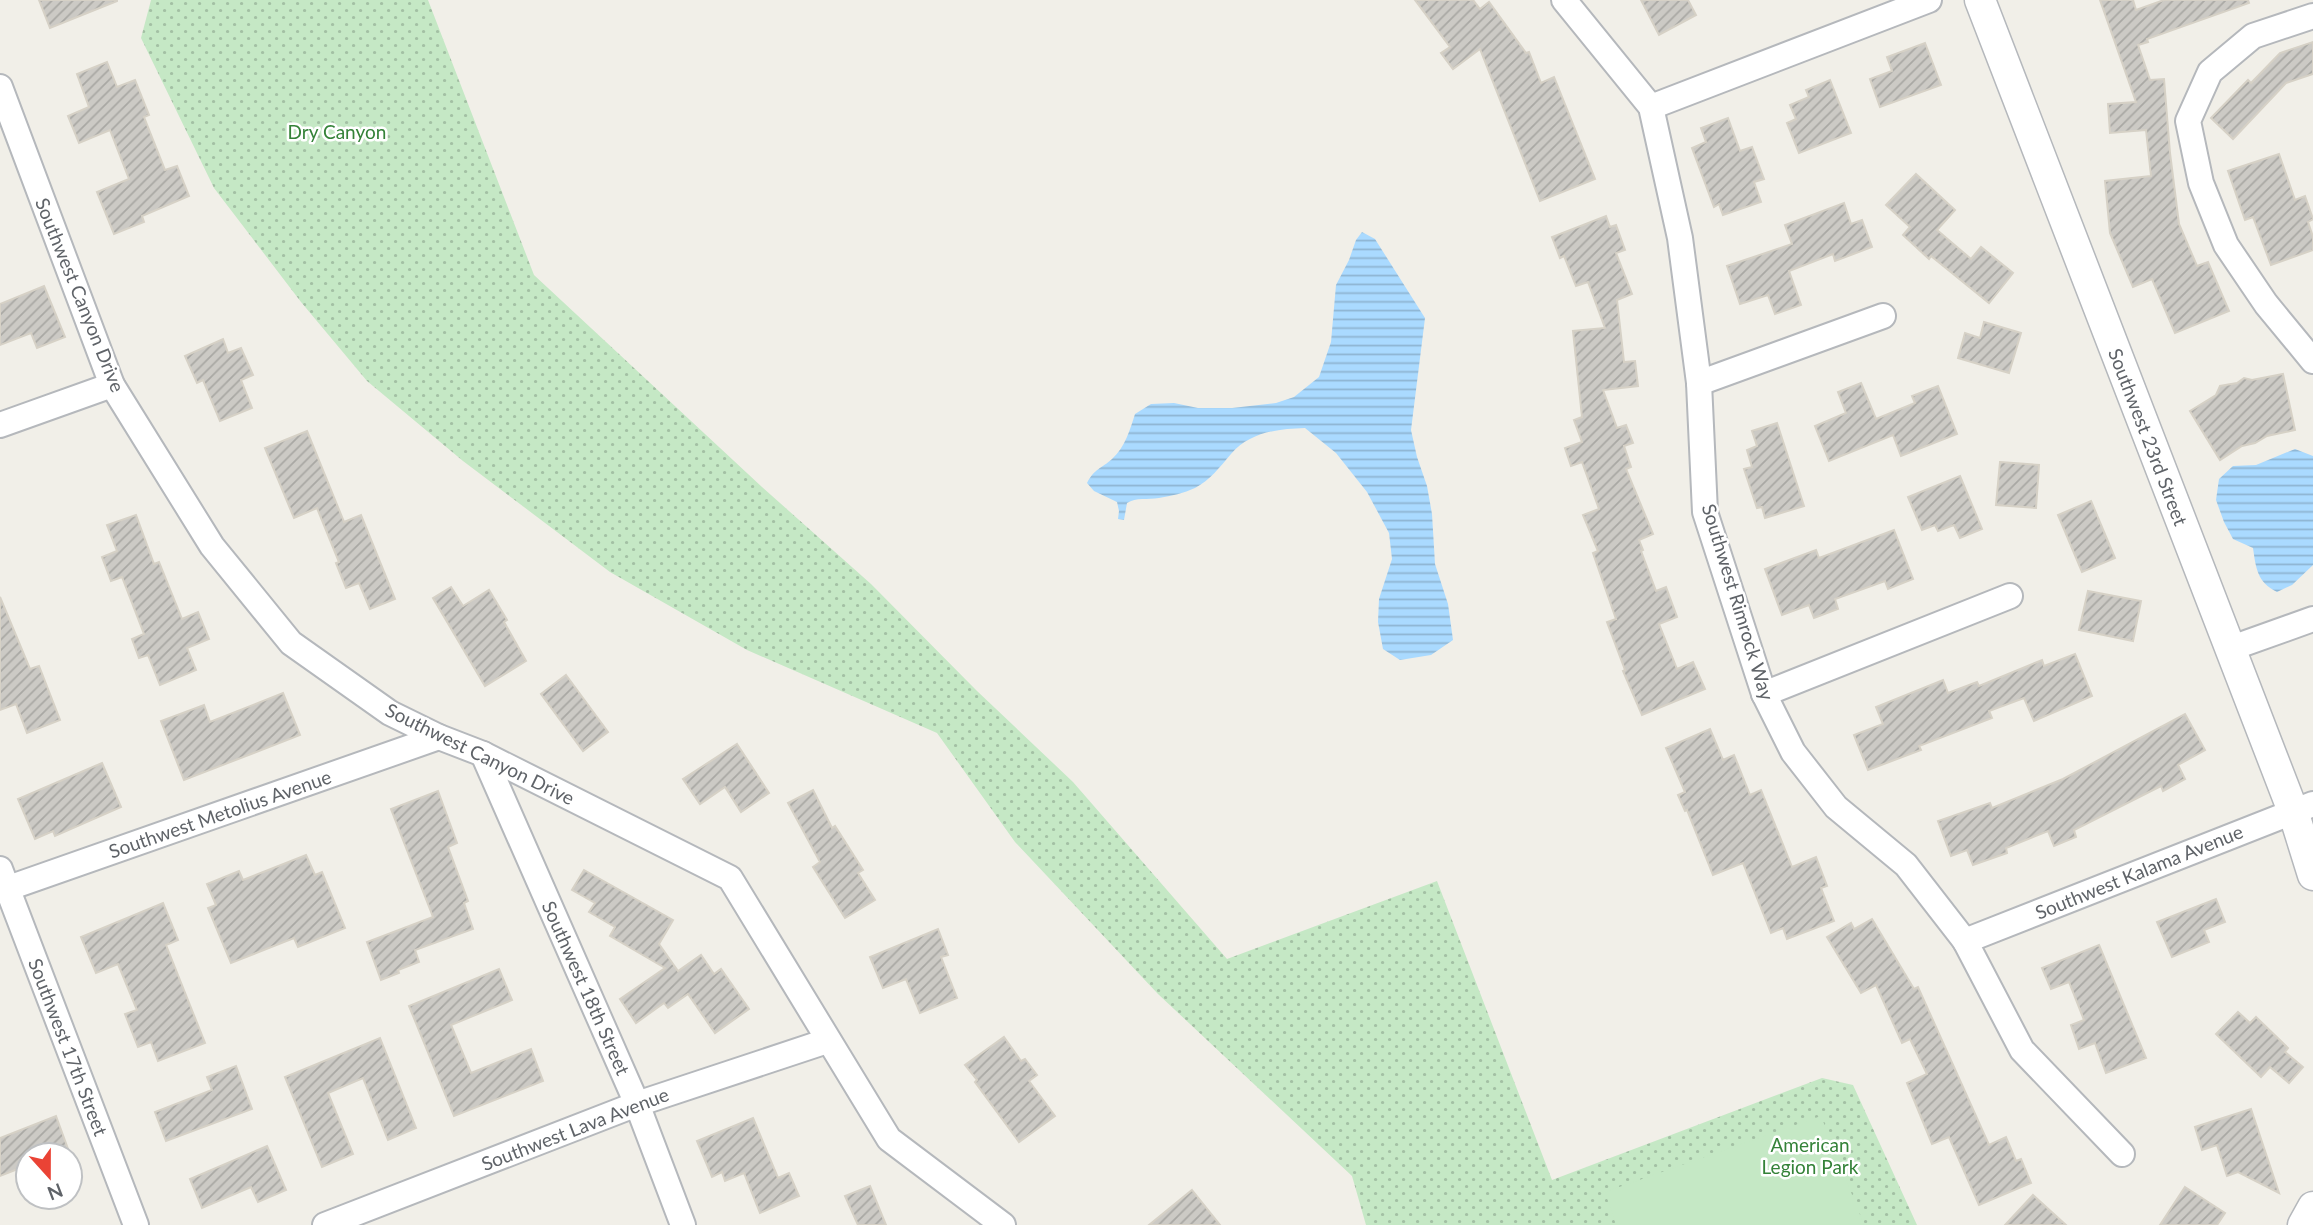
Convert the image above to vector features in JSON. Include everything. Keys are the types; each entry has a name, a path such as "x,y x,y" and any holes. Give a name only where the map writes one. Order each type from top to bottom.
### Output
{"street":[{"name":"Southwest Rimrock Way","path":"1564,0 1651,107 1680,238 1699,383 1705,512 1764,694 1793,752 1836,807 1906,865 1965,941 2022,1050 2122,1154"},
{"path":"1651,107 1929,0"},
{"name":"Southwest 23rd Street","path":"1980,0 2230,649 2303,807 2313,875"},
{"path":"2313,16 2253,36 2210,72 2188,121 2201,183 2226,244 2266,304 2313,361"},
{"name":"Southwest Canyon Drive","path":"0,87 112,385 212,546 291,643 390,713 439,737 483,754 730,878 888,1139 1003,1225"},
{"path":"1699,383 1883,316"},
{"path":"0,425 112,385"},
{"path":"1764,694 2010,596"},
{"path":"2230,649 2313,619"},
{"name":"Southwest Metolius Avenue","path":"2,882 439,737"},
{"name":"Southwest 18th Street","path":"483,754 637,1104 683,1225"},
{"name":"Southwest Kalama Avenue","path":"1965,941 2303,807"},
{"name":"Southwest 17th Street","path":"2,882 136,1225"},
{"name":"Southwest Lava Avenue","path":"325,1225 637,1104 827,1041"},
{"path":"2303,1225 2313,1207"}],"green space":[{"name":"Dry Canyon","path":"151,0 428,0 534,275 762,487 871,584 977,691 1073,782 1227,959 1437,881 1552,1180 1822,1078 1853,1085 1917,1225 1366,1225 1352,1176 1158,994 1015,842 937,733 747,650 610,572 463,461 367,381 301,302 214,188 141,38"},
{"name":"American Legion Park","path":"1821,1116 1864,1225 1616,1225 1605,1192"}],"water":[{"path":"1362,232 1375,239 1425,318 1411,430 1427,486 1432,514 1435,564 1448,604 1453,640 1431,655 1400,660 1383,649 1378,622 1379,599 1392,559 1389,533 1367,492 1336,453 1305,428 1284,429 1255,436 1238,447 1210,477 1195,488 1155,499 1138,499 1127,503 1124,520 1118,519 1117,502 1094,491 1087,483 1120,449 1135,414 1151,404 1174,403 1198,408 1232,408 1276,403 1294,397 1319,377 1331,342 1336,285"},
{"path":"2295,449 2313,456 2313,565 2292,585 2277,592 2261,579 2253,548 2233,539 2216,500 2219,479 2233,466 2256,465"}],"building":[{"path":"39,0 117,0 117,1 50,28"},
{"path":"1415,0 1473,0 1480,9 1489,2 1526,53 1529,52 1541,83 1554,77 1595,179 1540,201 1480,49 1453,69 1441,53 1450,47"},
{"path":"1641,0 1688,0 1696,15 1659,35"},
{"path":"2100,0 2133,0 2136,10 2164,0 2248,0 2249,3 2147,39 2148,42 2138,45 2150,80 2164,79 2179,224 2197,266 2208,262 2229,311 2175,333 2152,279 2133,287 2110,233 2105,181 2151,176 2146,130 2110,133 2108,104 2136,102"},
{"path":"2313,42 2313,74 2286,83 2233,139 2211,118 2248,80 2251,83 2280,53"},
{"path":"1925,43 1941,85 1880,107 1870,79 1892,71 1887,57"},
{"path":"107,62 117,87 135,80 149,115 144,117 165,170 177,166 189,196 142,216 144,222 114,234 97,192 129,179 110,130 79,143 68,116 89,107 77,74"},
{"path":"1830,80 1851,133 1799,153 1787,123 1796,119 1790,105 1809,97 1806,90"},
{"path":"1728,118 1740,151 1752,147 1764,179 1754,182 1761,202 1723,215 1719,204 1714,207 1692,148 1706,142 1701,128"},
{"path":"2279,154 2295,200 2305,196 2313,219 2308,222 2313,237 2313,250 2271,265 2253,217 2245,220 2228,171"},
{"path":"1916,174 1955,210 1937,230 1971,259 1981,247 2013,273 1989,303 1931,256 1929,259 1903,235 1910,227 1886,205"},
{"path":"1844,203 1851,224 1862,220 1872,247 1835,261 1833,254 1789,271 1801,305 1775,314 1768,295 1740,304 1727,266 1792,244 1785,225"},
{"path":"1606,216 1610,227 1616,225 1625,250 1616,253 1632,294 1617,300 1624,362 1635,361 1638,386 1603,390 1617,428 1626,425 1633,443 1624,446 1631,467 1626,469 1653,534 1639,540 1643,550 1641,551 1656,591 1666,587 1677,617 1659,624 1677,669 1693,662 1705,689 1642,715 1623,671 1625,670 1607,622 1616,619 1593,553 1598,551 1583,515 1599,509 1582,462 1571,466 1565,448 1582,442 1574,420 1582,417 1573,331 1605,328 1588,282 1576,286 1564,256 1560,258 1552,237"},
{"path":"44,286 65,337 37,348 31,333 0,345 0,304"},
{"path":"1984,322 2021,333 2009,373 1958,358 1965,333 1980,338"},
{"path":"223,339 228,353 241,348 253,375 241,380 252,408 220,421 203,380 197,383 185,356"},
{"path":"2283,374 2295,430 2267,436 2242,446 2220,460 2190,411 2216,395 2220,386 2237,383 2244,378 2252,380"},
{"path":"1861,383 1876,419 1915,403 1912,396 1938,386 1957,434 1901,456 1893,435 1829,461 1815,426 1846,413 1838,392"},
{"path":"1777,423 1804,506 1765,518 1762,507 1757,508 1744,469 1752,467 1747,450 1757,446 1752,431"},
{"path":"307,431 344,522 361,515 395,599 370,609 359,583 346,588 336,563 339,562 317,508 294,518 265,448"},
{"path":"2000,462 2039,465 2036,508 1996,505"},
{"path":"1960,476 1982,529 1960,538 1954,525 1938,531 1935,525 1922,530 1908,497"},
{"path":"2091,501 2115,558 2082,572 2058,515"},
{"path":"136,515 154,564 159,562 182,619 198,612 209,639 187,648 196,670 160,685 148,655 139,658 132,639 144,634 122,577 111,581 102,557 117,551 107,525"},
{"path":"1894,530 1913,579 1888,589 1885,581 1835,599 1838,609 1814,618 1809,605 1782,615 1765,569 1816,550 1819,558"},
{"path":"451,587 463,606 489,590 526,661 485,686 433,598"},
{"path":"2088,591 2141,601 2133,641 2079,630"},
{"path":"0,597 30,669 39,666 60,720 27,733 16,704 0,710"},
{"path":"2075,654 2092,696 2034,721 2024,698 1989,711 1992,718 1919,746 1921,750 1868,770 1854,735 1883,724 1876,707 1943,680 1948,693 1977,682 1979,686 2042,660 2044,666"},
{"path":"566,675 608,732 583,751 541,694"},
{"path":"283,693 300,735 184,780 161,721 204,705 210,722"},
{"path":"2185,714 2205,750 2178,765 2185,779 2163,791 2161,786 2074,830 2076,837 2054,846 2048,831 2006,848 2007,853 1973,865 1967,850 1951,856 1938,821 1990,803 1992,808 2063,779"},
{"path":"1710,729 1723,760 1734,755 1750,795 1761,790 1792,867 1816,857 1827,886 1821,888 1834,921 1787,939 1783,928 1771,933 1743,863 1713,875 1687,810 1685,811 1678,795 1685,792 1666,748"},
{"path":"737,744 769,793 741,812 725,787 700,804 683,779"},
{"path":"102,763 121,807 55,836 53,831 35,839 18,799"},
{"path":"813,790 832,828 835,826 863,870 858,873 875,900 845,918 813,867 820,862 788,803"},
{"path":"438,791 457,843 448,847 468,901 464,903 473,929 415,950 419,962 381,980 367,942 433,917 391,809"},
{"path":"306,855 315,875 322,872 345,928 298,947 294,938 231,963 208,908 216,905 207,884 239,871 243,880"},
{"path":"584,870 673,920 659,944 678,971 701,955 714,974 721,969 749,1009 715,1033 688,994 668,1008 664,1003 636,1023 620,999 665,968 610,936 615,927 589,912 595,903 572,890"},
{"path":"2216,899 2225,922 2204,930 2209,942 2172,957 2157,922"},
{"path":"163,903 178,940 166,945 205,1043 158,1061 151,1042 138,1047 125,1014 137,1010 118,964 96,973 81,937"},
{"path":"1872,919 1914,989 1918,987 1989,1145 2006,1137 2016,1161 2021,1159 2031,1183 1979,1205 1949,1137 1932,1144 1907,1083 1927,1074 1910,1039 1902,1043 1876,985 1861,993 1827,937 1851,923 1854,929"},
{"path":"938,929 948,955 941,957 957,998 920,1013 906,979 883,988 870,957"},
{"path":"2099,945 2146,1058 2106,1073 2095,1043 2079,1049 2071,1025 2084,1020 2069,982 2051,989 2042,968"},
{"path":"499,969 512,1000 451,1025 471,1073 531,1049 543,1081 454,1116 409,1006"},
{"path":"2238,1012 2250,1023 2256,1017 2288,1048 2285,1052 2303,1067 2289,1083 2270,1067 2261,1077 2216,1034"},
{"path":"1004,1037 1021,1061 1025,1059 1037,1075 1029,1081 1055,1116 1019,1142 965,1065"},
{"path":"380,1038 416,1128 388,1140 363,1078 328,1093 353,1154 322,1167 285,1077"},
{"path":"236,1066 252,1109 166,1141 155,1112 212,1090 207,1077"},
{"path":"2251,1109 2279,1193 2238,1172 2227,1176 2217,1145 2202,1150 2195,1127"},
{"path":"56,1116 65,1141 14,1141 14,1170 0,1176 0,1138"},
{"path":"753,1118 778,1178 789,1173 799,1196 760,1213 744,1173 725,1181 722,1172 712,1177 697,1141"},
{"path":"267,1146 286,1190 258,1202 251,1187 202,1208 190,1179"},
{"path":"870,1186 886,1225 858,1225 845,1196"},
{"path":"2185,1187 2225,1213 2217,1225 2160,1225"},
{"path":"1192,1190 1220,1225 1149,1225"},
{"path":"2033,1195 2066,1225 2005,1225"}]}
